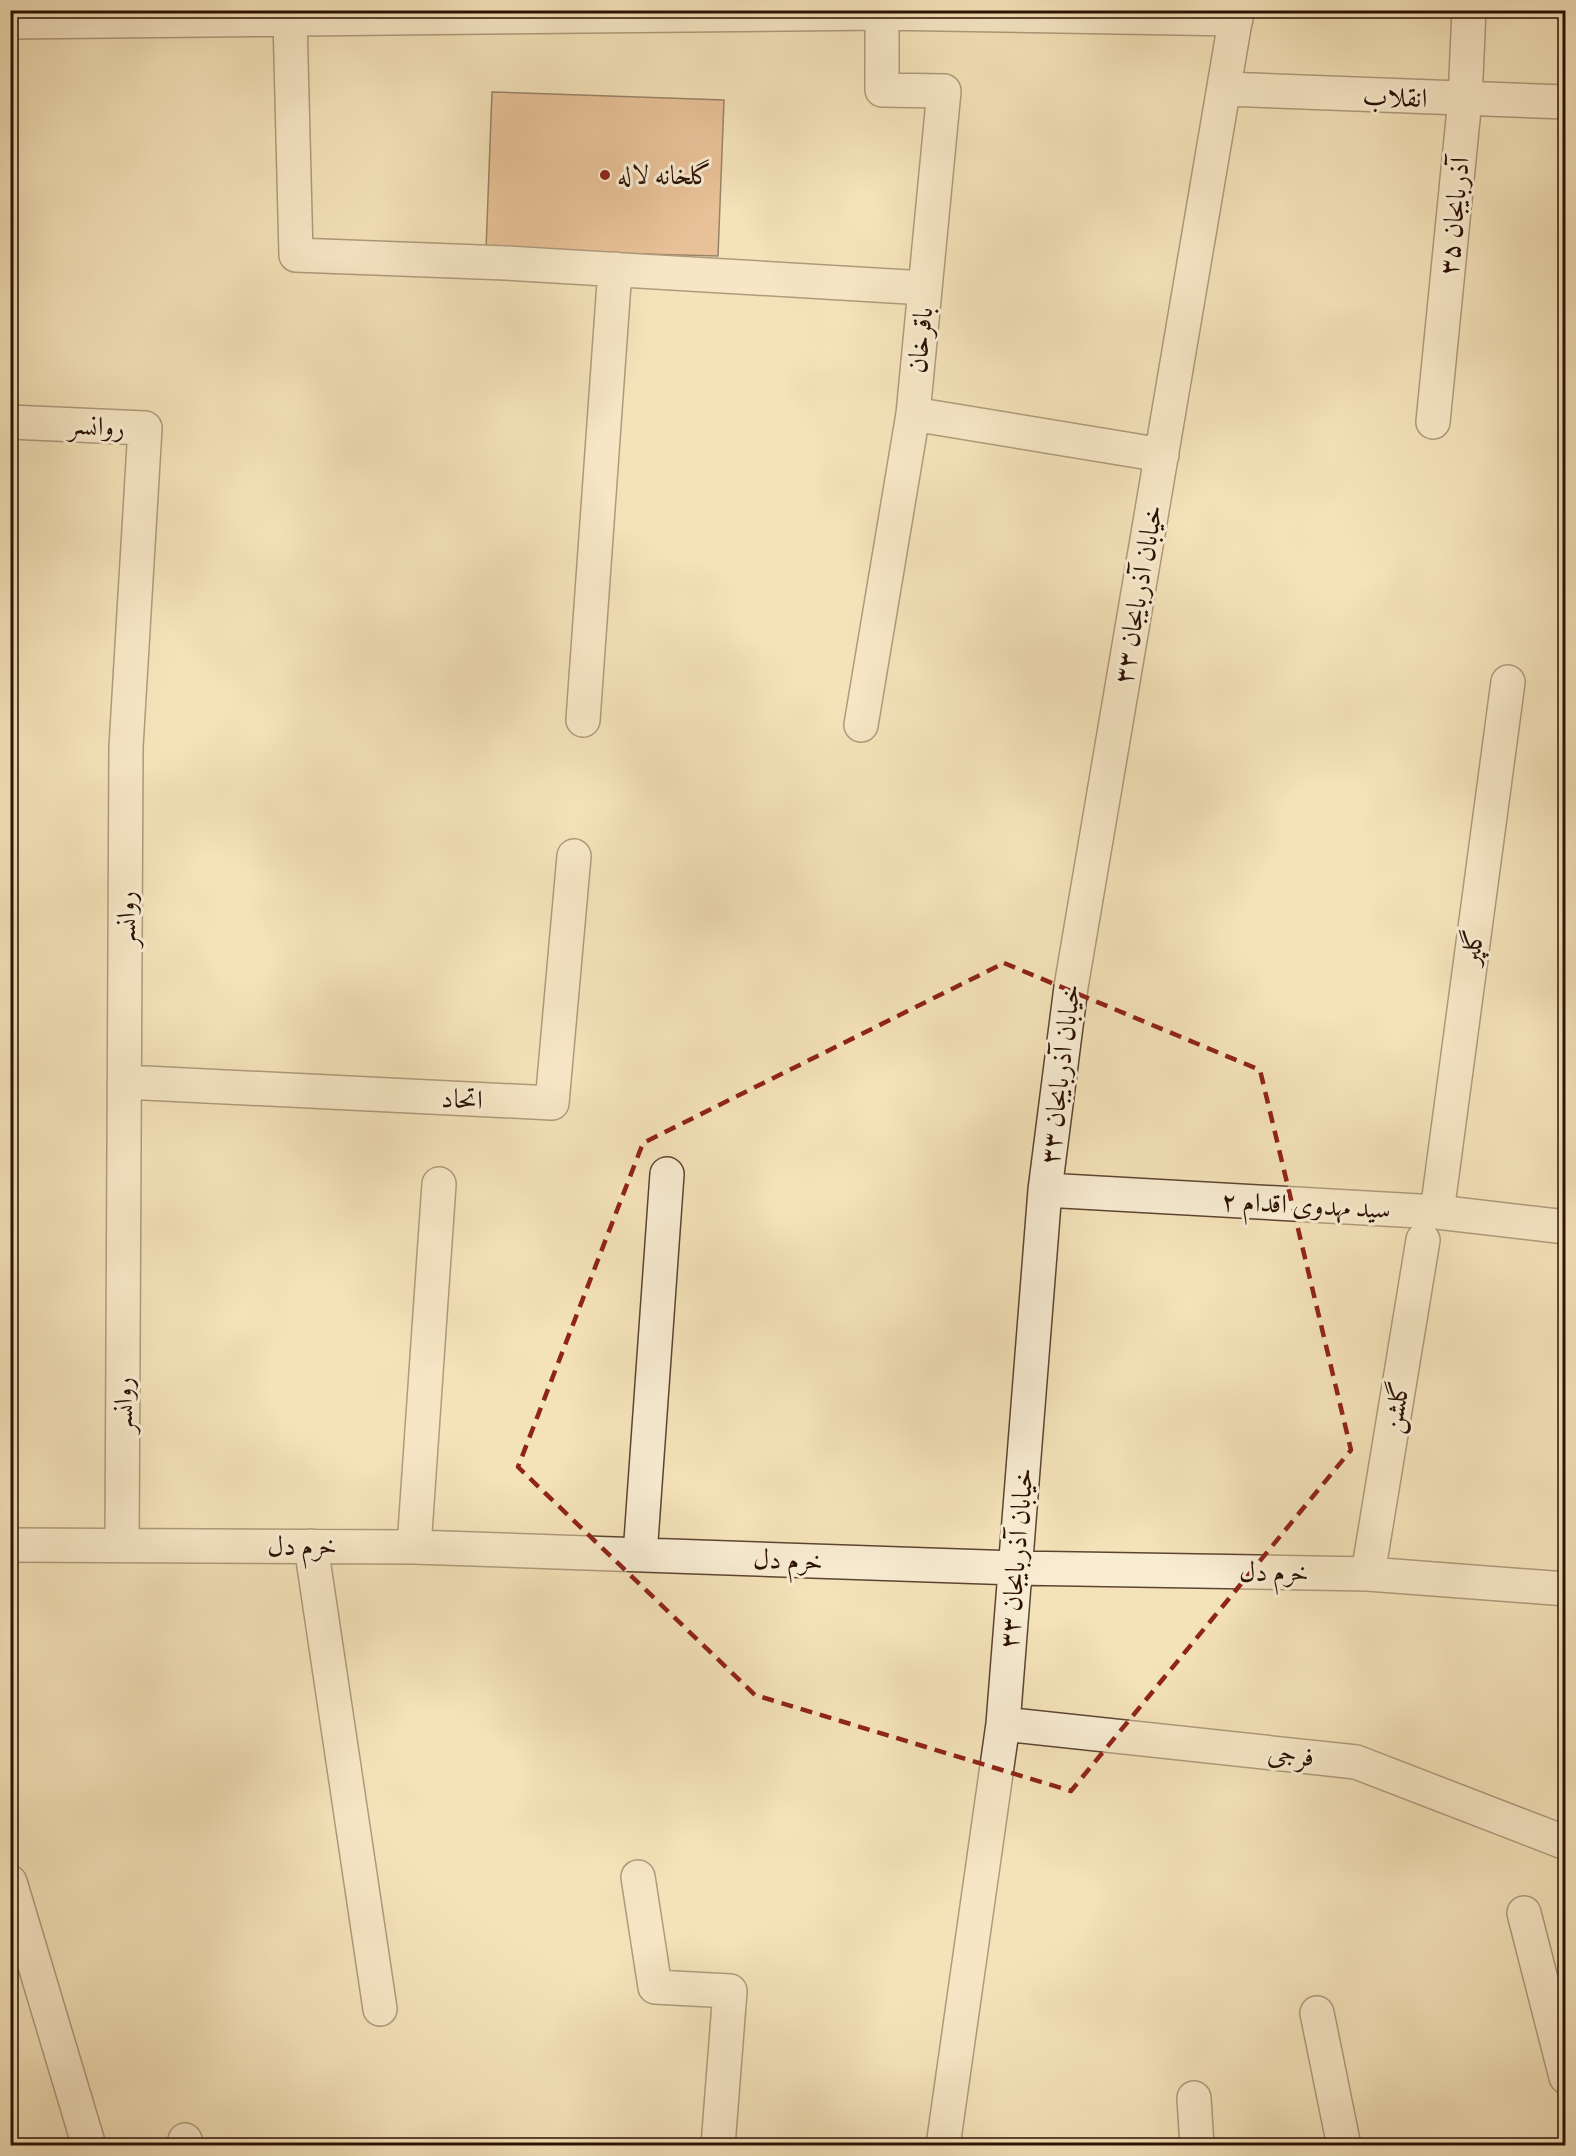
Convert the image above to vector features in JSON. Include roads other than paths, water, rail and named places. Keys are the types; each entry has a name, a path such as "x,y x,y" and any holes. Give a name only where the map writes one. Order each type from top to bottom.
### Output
{"street":[{"name":"آذربایجان ۳۵","path":"1433,422 1466,99 1469,10"},
{"path":"10,22 882,13 1237,15"},
{"name":"باقرخان","path":"861,725 913,414 944,91 882,90 882,13"},
{"name":"خیابان آذربایجان ۳۳","path":"943,2145 1003,1724 1045,1190 1071,987 1237,15"},
{"path":"290,19 296,255 615,269 925,288"},
{"name":"انقلاب","path":"1224,90 1566,102"},
{"path":"583,720 615,269"},
{"path":"913,414 1162,455"},
{"name":"روانسر","path":"10,422 145,428 126,747 122,1545"},
{"name":"گلپر","path":"1430,1226 1508,682"},
{"name":"اتحاد","path":"125,1082 552,1103 574,856"},
{"path":"640,1555 668,1174"},
{"path":"414,1546 439,1184"},
{"name":"سید مهدوی اقدام ۲","path":"1045,1190 1430,1226 1566,1227"},
{"name":"گلشن","path":"1368,1574 1430,1226"},
{"name":"خرم دل","path":"10,1545 414,1546 1016,1568 1368,1574 1566,1588"},
{"path":"311,1546 380,2009"},
{"name":"فرجی","path":"1003,1724 1356,1762 1564,1835"},
{"path":"638,1877 655,1987 730,1991 718,2145"},
{"path":"10,1882 89,2145"},
{"path":"1524,1913 1566,2078"},
{"path":"1317,2013 1344,2145"},
{"path":"1194,2098 1197,2145"}],"place":[{"name":"گلخانه لاله","path":"605,175"}]}
